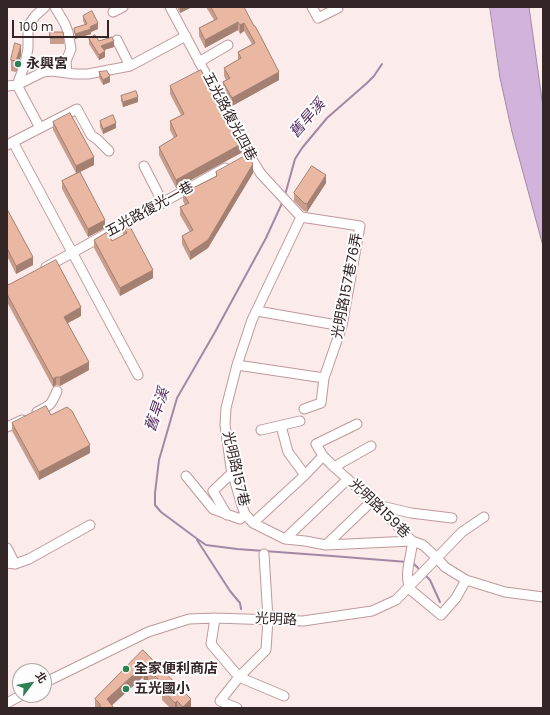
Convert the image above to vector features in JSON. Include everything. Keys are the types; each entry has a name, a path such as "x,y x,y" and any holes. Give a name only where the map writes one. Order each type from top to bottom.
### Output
{"street":[{"path":"40,128 17,85 25,64 28,48 28,26 35,16 45,7"},
{"path":"55,7 66,28 71,49 66,61 67,73"},
{"path":"113,12 123,7"},
{"name":"五光路復光四巷","path":"170,7 200,62 242,159 261,174 301,217"},
{"path":"312,7 318,18 338,8"},
{"path":"7,86 17,85 43,72 52,71 88,74 130,66 186,36"},
{"path":"116,40 130,66"},
{"path":"200,62 228,45"},
{"path":"109,151 91,135 77,109 10,143 72,253 138,376"},
{"name":"五光路復光一巷","path":"38,271 242,159"},
{"path":"144,166 163,203"},
{"name":"光明路157巷","path":"301,217 252,320 237,365 226,408 225,425 233,472 242,506 245,514 253,523 285,539 326,545 412,544"},
{"name":"光明路157巷76弄","path":"301,217 360,226 342,326 324,378 321,403 304,408"},
{"path":"257,311 342,326"},
{"path":"237,365 324,378"},
{"path":"7,427 47,407 52,403 57,391"},
{"path":"261,430 300,420"},
{"path":"253,523 323,456 316,444 357,424"},
{"path":"281,426 288,452 305,474"},
{"path":"334,467 371,446"},
{"name":"光明路159巷","path":"323,456 375,503 412,544 423,545 445,568 466,580 505,592 543,597"},
{"path":"227,515 214,491 233,472"},
{"path":"186,476 213,509 227,515 240,518 245,514"},
{"path":"285,539 348,480"},
{"path":"326,545 375,503 411,513 452,518"},
{"name":"光明路","path":"52,679 148,632 189,619 268,619 303,622 372,611 396,600 462,532 484,517"},
{"path":"7,548 11,564 29,559 90,525"},
{"path":"412,544 407,579 409,587 441,615 456,598 466,580"},
{"path":"237,708 220,701 239,677 266,650 268,619 264,554"},
{"path":"215,618 212,644 239,677 284,696"}],"shaded area":[{"path":"490,7 529,7 543,107 543,246 512,132 500,78"}],"building":[{"path":"211,7 244,7 279,72 232,98 223,82 230,78 224,68 241,58 238,52 255,43 244,23 240,25 238,22 205,40 199,28 217,19"},
{"path":"92,11 98,23 90,27 91,29 75,34 74,28 87,24 83,16"},
{"path":"50,32 63,32 64,38 50,38"},
{"path":"95,35 99,41 112,37 114,41 101,46 105,51 99,55 89,39"},
{"path":"15,43 21,45 16,61 11,60"},
{"path":"201,70 241,144 176,180 159,147 177,136 170,121 184,114 170,86"},
{"path":"107,71 110,76 103,80 99,72"},
{"path":"136,91 138,97 123,102 121,96"},
{"path":"70,113 94,157 76,166 53,122"},
{"path":"113,115 116,123 103,129 100,121"},
{"path":"247,155 253,164 208,240 190,252 182,236 193,230 180,207 189,203 183,193 217,176 216,172"},
{"path":"312,166 326,175 307,204 294,193"},
{"path":"80,172 105,220 88,229 62,181"},
{"path":"7,209 33,257 16,266 7,248"},
{"path":"127,221 153,270 120,288 94,240 107,232 112,241 127,233 122,224"},
{"path":"56,260 81,307 64,317 89,362 53,379 7,294 7,285"},
{"path":"46,406 51,415 67,407 72,411 90,445 39,472 12,423"},
{"path":"143,650 191,699 183,707 177,701 175,703 162,689 165,686 148,669 144,670 142,667 107,699 113,707 112,708 101,708 100,704 95,699"}],"waterway":[{"name":"舊旱溪","path":"285,195 295,159 302,148 327,118 367,83 382,64"},
{"name":"舊旱溪","path":"283,201 266,238 177,398 159,460 155,505 161,512 206,545 237,549 407,562"},
{"path":"197,540 230,591 240,603 241,609"},
{"name":"舊旱溪","path":"411,563 413,563 421,571"},
{"name":"舊旱溪","path":"424,574 430,580 440,602"}],"place":[{"name":"永興宮","path":"18,64"},
{"name":"全家便利商店","path":"126,669"},
{"name":"五光國小","path":"126,689"}]}
